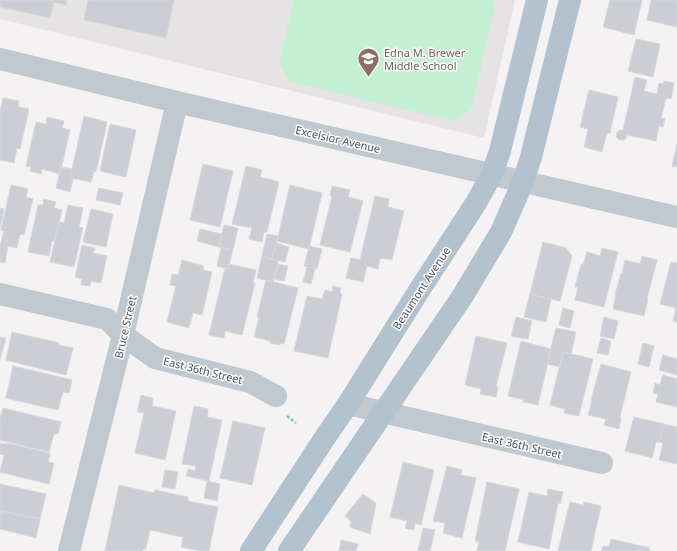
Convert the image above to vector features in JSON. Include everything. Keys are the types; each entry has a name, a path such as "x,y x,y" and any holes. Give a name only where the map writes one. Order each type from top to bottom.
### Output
{"main road":[{"name":"Beaumont Avenue","path":"251,551 348,404 476,203 492,174 500,151 537,0"},
{"path":"289,551 462,297 501,232 523,182 531,157 570,0"}],"street":[{"name":"Excelsior Avenue","path":"0,59 178,102 677,217"},
{"name":"Bruce Street","path":"69,551 123,335 178,102"},
{"name":"East 36th Street","path":"0,294 107,318 123,335 155,358 250,382 276,396"},
{"name":"East 36th Street","path":"348,404 602,463"}],"shaded area":[{"name":"Edna M. Brewer Middle School","path":"0,0 515,0 484,138 0,19"}],"green space":[{"path":"294,0 496,0 471,110 453,121 290,82 279,64"}],"building":[{"path":"0,0 67,0 66,5 54,2 50,18 0,7"},
{"path":"88,0 174,0 166,38 84,20"},
{"path":"610,0 642,0 634,35 603,27"},
{"path":"651,0 677,0 677,27 647,20"},
{"path":"636,39 660,44 653,77 628,71"},
{"path":"635,77 647,80 644,91 657,94 659,83 663,84 664,81 674,83 671,99 666,98 661,118 665,119 663,127 659,126 656,141 627,135 624,140 619,140 616,137 617,132 623,130"},
{"path":"589,90 618,97 610,133 607,133 602,152 584,147 588,129 580,127"},
{"path":"3,98 19,101 18,107 29,109 20,149 17,148 14,163 0,160 0,111"},
{"path":"84,116 107,122 96,172 94,171 91,182 70,178"},
{"path":"47,117 64,121 62,128 70,130 60,174 42,169 41,174 30,171 31,167 26,166 36,122 46,124"},
{"path":"110,124 136,130 126,177 100,171"},
{"path":"677,144 677,167 672,166"},
{"path":"203,164 233,171 220,227 190,220"},
{"path":"246,166 262,170 260,177 279,182 267,232 264,232 262,242 249,239 252,228 232,224"},
{"path":"61,167 72,169 70,178 73,179 70,192 56,188"},
{"path":"11,185 28,189 26,197 33,199 24,235 20,234 17,248 8,246 5,263 0,262 0,246 4,231 1,230"},
{"path":"290,185 322,193 309,249 277,241"},
{"path":"332,186 350,190 348,197 363,201 350,252 320,245 332,196 330,195"},
{"path":"99,188 123,193 120,205 96,200"},
{"path":"375,196 389,199 388,207 404,211 392,260 380,258 378,269 367,266 363,282 346,278 351,258 360,260"},
{"path":"44,199 56,202 54,208 62,210 55,241 52,241 49,256 28,252 38,205 43,205"},
{"path":"68,205 83,208 79,227 83,228 74,267 50,262 59,222 64,223"},
{"path":"0,208 4,209 0,228"},
{"path":"91,209 113,214 106,247 83,242"},
{"path":"224,225 238,228 233,250 219,247"},
{"path":"200,229 222,234 219,247 197,241"},
{"path":"267,234 278,236 272,259 262,256"},
{"path":"543,242 566,248 572,256 560,301 530,294"},
{"path":"276,243 289,247 285,262 272,259"},
{"path":"82,245 95,248 93,253 107,256 101,283 91,281 90,286 81,285 82,279 75,277"},
{"path":"309,246 322,249 317,269 304,266"},
{"path":"221,248 233,250 228,269 217,266"},
{"path":"602,248 618,252 604,307 575,300 578,287 575,287 581,264 583,265 587,252 600,256"},
{"path":"262,256 278,261 273,282 257,278"},
{"path":"642,256 657,260 644,316 613,309 615,295 625,260 640,264"},
{"path":"182,260 204,266 203,270 212,272 202,315 193,313 189,328 167,322 176,286 170,285 172,274 178,275"},
{"path":"671,262 677,263 677,322 673,321 676,308 660,304"},
{"path":"229,264 256,270 253,283 255,283 242,335 225,331 224,338 209,335 225,268 228,269"},
{"path":"278,264 288,266 284,281 274,279"},
{"path":"307,267 315,268 311,284 303,282"},
{"path":"266,280 298,288 284,344 280,343 280,345 254,337"},
{"path":"333,286 341,288 340,293 342,294 328,358 294,351 307,296 322,299 325,290 332,292"},
{"path":"530,294 551,299 546,322 524,317"},
{"path":"563,308 574,311 570,328 559,325"},
{"path":"516,317 532,321 528,339 511,336"},
{"path":"604,317 618,321 614,339 600,336"},
{"path":"556,328 576,332 571,354 563,352 560,367 547,364"},
{"path":"12,332 59,343 59,345 73,348 66,375 6,360"},
{"path":"476,336 507,343 496,386 498,387 496,397 480,394 481,389 465,385"},
{"path":"0,337 6,338 0,360"},
{"path":"601,338 611,341 608,355 597,353"},
{"path":"521,341 551,349 538,405 523,402 524,400 508,396"},
{"path":"643,343 654,346 649,367 638,364"},
{"path":"563,352 593,359 579,416 564,413 565,409 550,405"},
{"path":"663,355 677,359 677,375 659,370"},
{"path":"601,364 631,372 620,417 619,429 604,425 606,419 588,415"},
{"path":"13,366 72,380 69,393 63,392 58,410 6,398"},
{"path":"663,375 677,379 677,407 656,402 658,394 653,393 655,383 660,385"},
{"path":"141,395 153,398 152,406 176,411 165,460 135,453 144,413 137,412"},
{"path":"194,406 208,409 207,417 222,420 209,481 186,476 188,469 195,471 196,466 182,464"},
{"path":"3,408 61,422 58,434 54,434 49,452 0,440 0,418"},
{"path":"634,417 664,424 659,442 656,442 652,458 625,451"},
{"path":"233,421 265,428 252,485 220,478"},
{"path":"664,424 677,427 677,464 659,460 663,443 659,442"},
{"path":"0,443 7,443 50,453 48,462 54,463 49,484 0,472 4,455 0,454"},
{"path":"403,462 434,470 421,525 415,523 414,530 405,528 407,521 390,517"},
{"path":"447,466 462,470 461,475 476,478 462,538 443,533 445,523 433,521"},
{"path":"165,470 178,472 175,489 162,487"},
{"path":"207,481 220,484 217,501 204,498"},
{"path":"487,482 519,489 505,551 477,551 479,542 475,541"},
{"path":"0,484 46,494 40,519 2,511 2,513 0,513"},
{"path":"119,485 154,493 155,490 188,497 188,501 218,507 209,551 181,547 183,537 150,530 146,549 143,549 142,551 105,551"},
{"path":"548,489 563,492 560,504 558,503 549,549 518,542 529,492 547,496"},
{"path":"363,494 376,503 370,534 350,527 351,521 345,516"},
{"path":"570,502 583,505 584,502 601,506 591,551 558,551"},
{"path":"2,511 40,519 36,538 0,529 0,513 2,513"},
{"path":"423,528 435,530 430,551 418,551"},
{"path":"611,539 650,548 649,551 601,551 603,546 609,547"},
{"path":"341,540 358,544 356,551 339,551"}],"place":[{"name":"Edna M. Brewer Middle School","path":"369,78"}]}
